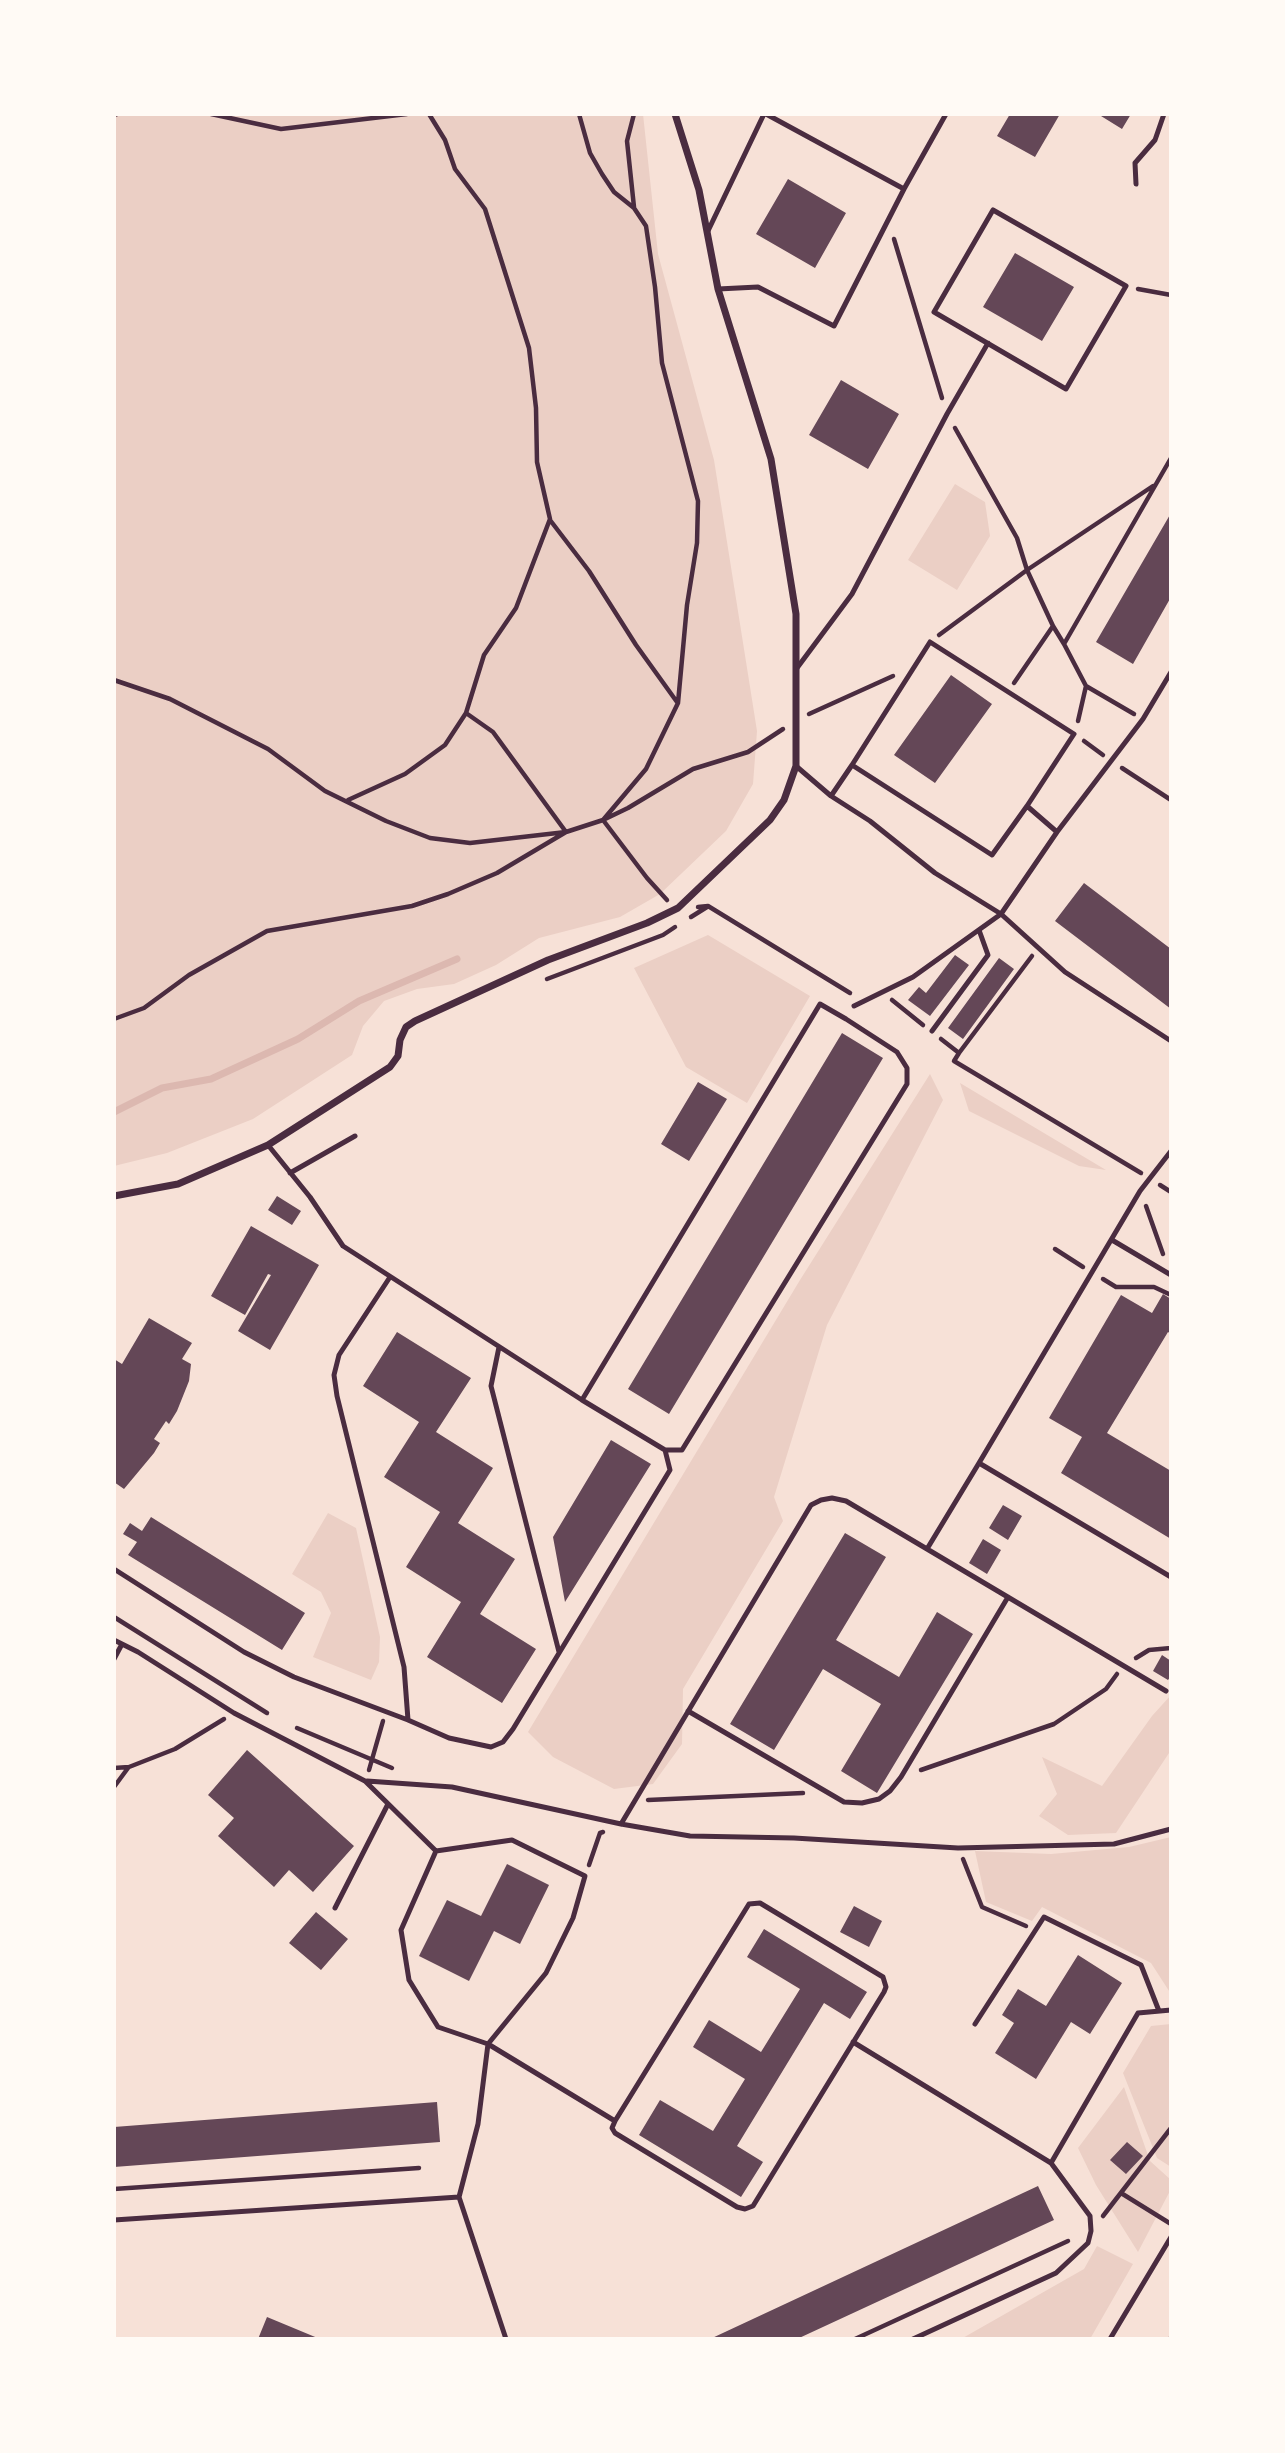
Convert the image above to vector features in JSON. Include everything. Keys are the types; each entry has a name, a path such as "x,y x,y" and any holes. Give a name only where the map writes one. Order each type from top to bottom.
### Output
{"street":[{"path":"114,1196 178,1184 268,1145 390,1067 398,1056 400,1040 406,1027 415,1021 548,960 647,923 678,908 770,820 783,800 796,766 796,614 771,459 718,289 699,190 675,114"}],"lane":[{"path":"707,233 765,114 904,189"},
{"path":"718,289 758,287 834,326 888,219 946,114"},
{"path":"1136,184 1135,163 1155,140 1164,114"},
{"path":"993,210 1126,286 1066,389 934,312 993,210"},
{"path":"797,668 852,594 947,414 988,343"},
{"path":"831,796 930,642 1074,734 992,855 852,765"},
{"path":"855,1006 913,977 1001,914 1057,832 1143,719 1171,672"},
{"path":"796,766 831,796 870,821 935,873 1001,914 1065,972 1171,1041"},
{"path":"1027,806 1057,832"},
{"path":"932,1031 988,955 979,930"},
{"path":"268,1145 344,1246 582,1400 665,1450 682,1450 907,1084 907,1068 897,1052 820,1004 582,1400"},
{"path":"290,1173 355,1136"},
{"path":"928,1549 1140,1191 1171,1150"},
{"path":"1112,1240 1171,1275"},
{"path":"390,1277 339,1355 334,1375 404,1667 408,1720"},
{"path":"499,1347 491,1385 559,1653"},
{"path":"114,1569 243,1652 294,1677 458,1740 491,1747 503,1742 670,1470 665,1450"},
{"path":"979,1463 1171,1577"},
{"path":"621,1824 811,1505 821,1500 832,1498 846,1501 1166,1691"},
{"path":"688,1711 844,1802 862,1803 879,1798 890,1791 901,1777 1008,1597"},
{"path":"114,1640 234,1713 365,1781 436,1851"},
{"path":"114,1659 122,1644"},
{"path":"365,1781 452,1787 621,1824 690,1836 794,1838 958,1848 1114,1844 1171,1829"},
{"path":"335,1908 388,1804"},
{"path":"436,1851 512,1840 585,1875 573,1918 546,1973 488,2044 478,2124 459,2197 506,2339"},
{"path":"436,1851 401,1930 409,1980 438,2027 488,2044 615,2122"},
{"path":"749,1903 760,1903 883,1977 886,1987 884,1992 753,2206 745,2209 737,2207 615,2133 612,2128 615,2122 749,1903"},
{"path":"975,2024 1044,1917 1140,1965 1159,2011"},
{"path":"1051,2163 1138,2013 1171,2010"},
{"path":"853,2042 1051,2163 1090,2216 1091,2231 1087,2243 1056,2273 913,2339"},
{"path":"114,2220 459,2197"},
{"path":"1110,2339 1171,2237"}],"path":[{"path":"211,114 281,129 407,114"},
{"path":"429,114 446,140 455,169 485,209 528,348 536,408 537,462 550,519 589,571 636,645 678,703"},
{"path":"579,114 590,153 602,174 614,192 634,208 646,226 663,363 698,501 697,543 687,605 678,703 646,769 603,820"},
{"path":"634,114 627,141 634,208"},
{"path":"888,219 947,414 1017,538 1027,570 1054,626 1086,686 1143,719"},
{"path":"1126,286 1171,295"},
{"path":"1065,644 1171,458"},
{"path":"930,642 1027,570 1157,484"},
{"path":"348,801 405,774 445,745 466,713 484,656 516,608 550,519"},
{"path":"1008,692 1054,626"},
{"path":"114,680 170,699 268,749 325,791 386,821 430,838 470,844 566,832 603,820 693,769 747,752 797,720 914,666"},
{"path":"1086,686 1074,734 1171,800"},
{"path":"466,713 493,732 566,832"},
{"path":"603,820 660,894 678,908 708,906 865,1001"},
{"path":"114,1019 144,1007 189,975 267,931 412,906 496,873 566,832"},
{"path":"959,1053 1038,948"},
{"path":"954,1060 1150,1179"},
{"path":"1140,1191 1171,1275"},
{"path":"1055,1249 1116,1287 1154,1287 1171,1295"},
{"path":"114,1617 268,1714"},
{"path":"901,1777 1054,1724 1106,1689 1123,1665 1149,1650 1171,1648"},
{"path":"114,1768 129,1767 175,1749 234,1713"},
{"path":"291,1726 372,1761"},
{"path":"365,1781 378,1743"},
{"path":"114,1787 129,1767"},
{"path":"635,1800 825,1791"},
{"path":"585,1875 600,1833"},
{"path":"958,1848 982,1907 1035,1930"},
{"path":"855,2339 1091,2231 1171,2129"},
{"path":"114,2189 419,2168"},
{"path":"1121,2193 1171,2224"}],"shaded area":[{"path":"114,114 643,114 658,254 714,460 757,731 753,784 726,831 660,894 620,917 539,938 496,965 454,984 417,989 384,1001 363,1026 352,1055 253,1119 167,1153 114,1166"},
{"path":"955,484 985,502 990,536 957,590 908,560"},
{"path":"708,935 810,996 747,1103 686,1067 634,968"},
{"path":"930,1074 943,1100 827,1325 774,1497 783,1521 683,1689 682,1744 653,1784 614,1789 553,1757 528,1732 800,1280"},
{"path":"960,1083 1106,1170 1079,1166 969,1111"},
{"path":"328,1513 356,1528 380,1637 379,1662 371,1680 313,1657 331,1613 321,1592 292,1574"},
{"path":"1171,1695 1171,1750 1116,1833 1068,1835 1039,1816 1057,1794 1042,1757 1102,1786 1152,1716"},
{"path":"1171,1837 1171,1994 1151,1963 1042,1907 1032,1921 986,1902 975,1851 1051,1854 1129,1847"},
{"path":"1171,2024 1171,2167 1157,2158 1123,2073 1151,2026"},
{"path":"1124,2087 1150,2161 1171,2180 1171,2189 1138,2252 1096,2185 1078,2148"},
{"path":"1097,2246 1133,2264 1090,2339 961,2339 1084,2269"}],"building":[{"path":"1010,114 1060,114 1035,157 997,136"},
{"path":"1131,114 1122,129 1101,116"},
{"path":"788,179 846,213 815,268 756,234"},
{"path":"1015,253 1074,287 1042,341 983,307"},
{"path":"841,380 899,414 868,469 809,435"},
{"path":"1171,513 1171,597 1133,664 1096,642"},
{"path":"951,675 992,704 935,783 894,755"},
{"path":"1084,883 1171,949 1171,1009 1055,921"},
{"path":"955,955 969,965 930,1016 908,1000 919,987 926,993"},
{"path":"999,958 1014,969 963,1039 948,1028"},
{"path":"842,1033 883,1058 669,1414 628,1389"},
{"path":"698,1082 727,1099 689,1161 661,1144"},
{"path":"277,1196 301,1211 292,1225 268,1210"},
{"path":"251,1226 319,1265 270,1350 238,1331 271,1275 268,1274 245,1315 211,1296"},
{"path":"1163,1294 1171,1299 1171,1334 1168,1332 1107,1433 1171,1471 1171,1539 1061,1473 1082,1437 1049,1418 1121,1295 1152,1313"},
{"path":"149,1318 192,1343 182,1359 191,1364 189,1381 177,1411 169,1424 166,1421 154,1439 160,1443 154,1453 124,1489 114,1482 114,1359 122,1364"},
{"path":"397,1332 471,1378 436,1432 493,1468 458,1523 515,1559 480,1614 536,1649 502,1703 427,1657 461,1602 406,1567 440,1512 384,1477 419,1422 363,1386"},
{"path":"611,1440 651,1464 565,1602 553,1537"},
{"path":"1003,1505 1022,1516 1008,1540 989,1528"},
{"path":"151,1517 305,1613 282,1650 128,1555 137,1542 123,1534 130,1523 142,1531"},
{"path":"845,1533 886,1557 836,1640 899,1677 937,1612 973,1634 877,1793 841,1771 881,1704 823,1669 774,1750 730,1724"},
{"path":"983,1539 1001,1550 987,1574 969,1563"},
{"path":"1162,1655 1171,1661 1171,1676 1168,1680 1153,1671"},
{"path":"247,1750 354,1846 313,1892 289,1870 274,1887 218,1836 234,1818 208,1795"},
{"path":"507,1864 549,1885 520,1944 494,1931 469,1981 419,1956 447,1900 481,1916"},
{"path":"854,1906 882,1921 869,1947 840,1932"},
{"path":"316,1912 348,1939 321,1970 289,1943"},
{"path":"764,1929 867,1992 850,2019 824,2003 737,2146 763,2162 741,2197 639,2135 660,2100 713,2131 745,2079 693,2047 709,2020 761,2052 800,1989 747,1957"},
{"path":"1078,1955 1122,1983 1090,2034 1071,2022 1036,2079 995,2053 1014,2023 1002,2015 1018,1989 1046,2006"},
{"path":"437,2102 440,2142 114,2167 114,2127"},
{"path":"1127,2142 1143,2156 1126,2174 1110,2160"},
{"path":"1038,2186 1054,2220 797,2339 710,2339"},
{"path":"267,2317 320,2339 258,2339"}],"waterway":[{"path":"114,1112 162,1088 211,1079 298,1039 359,1001 457,959"}]}
